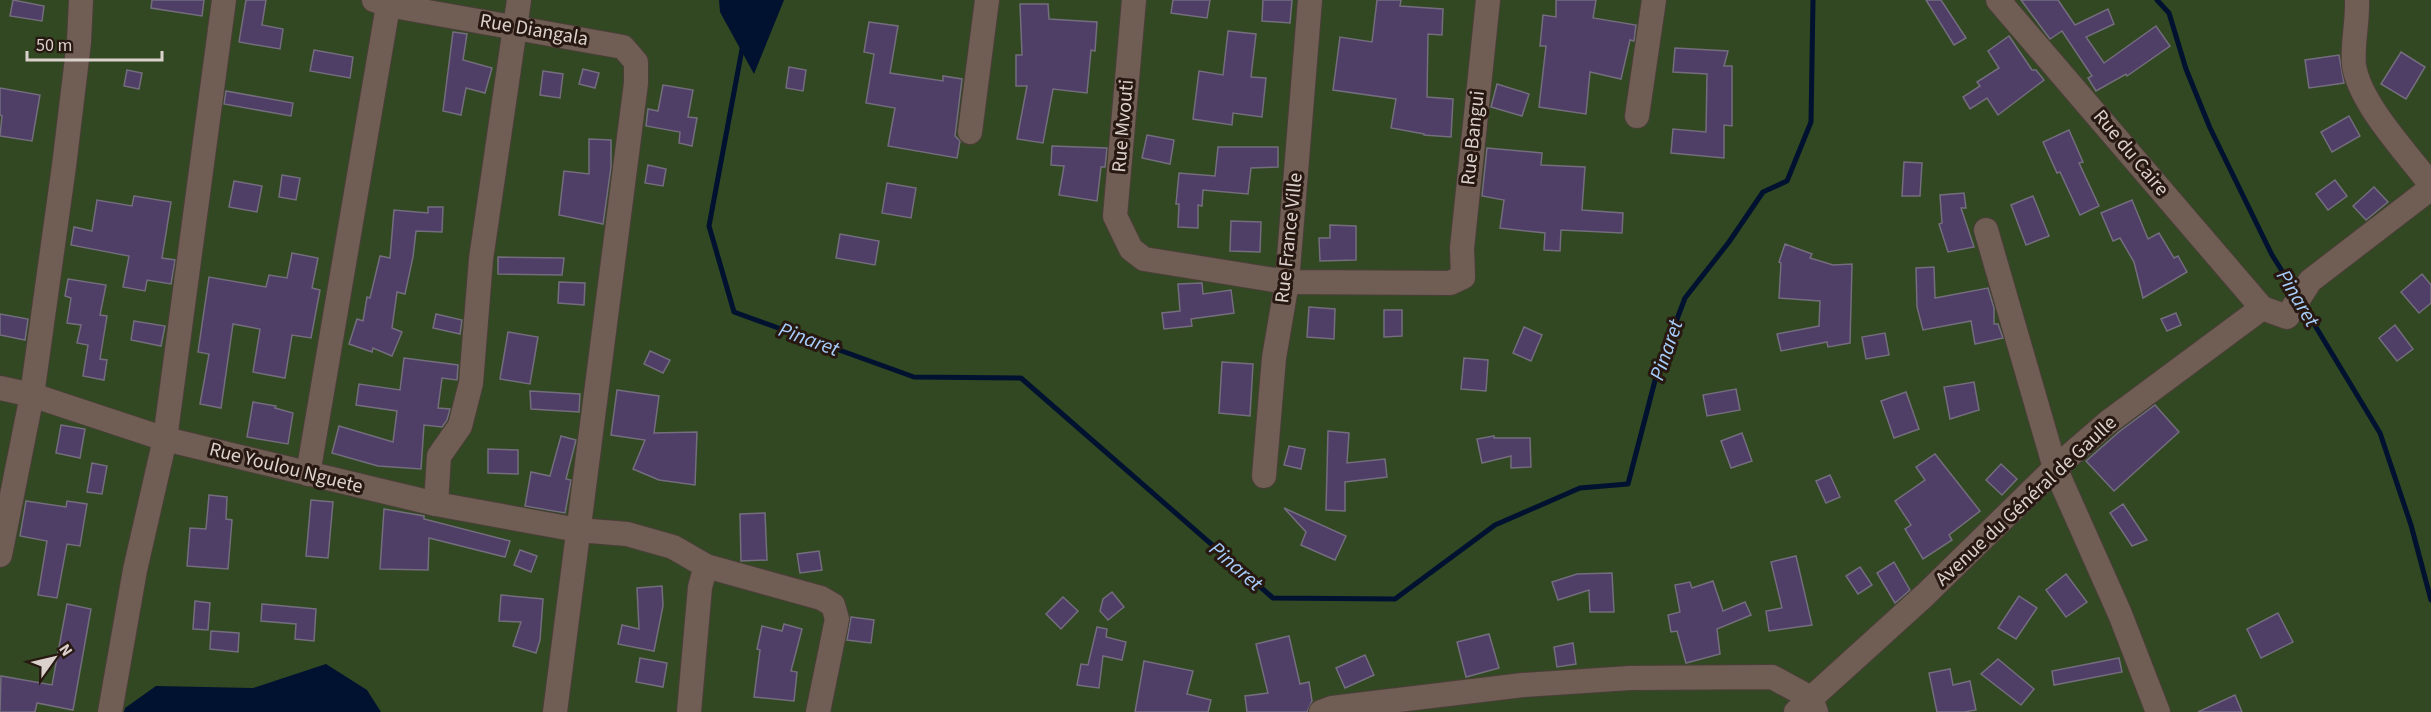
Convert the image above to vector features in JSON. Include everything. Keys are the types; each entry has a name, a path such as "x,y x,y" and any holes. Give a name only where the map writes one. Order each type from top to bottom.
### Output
{"street":[{"path":"0,555 32,394 64,166 79,42 81,0"},
{"path":"110,712 135,570 165,439 224,0"},
{"path":"436,504 439,456 460,426 471,383 481,259 519,0"},
{"path":"970,132 987,0"},
{"name":"Rue Mvouti","path":"1134,0 1115,216 1131,249 1144,259 1287,282"},
{"name":"Rue France Ville","path":"1264,476 1274,358 1287,282 1310,0"},
{"name":"Rue Bangui","path":"1287,282 1449,283 1463,277 1461,248 1488,0"},
{"path":"1637,116 1654,0"},
{"name":"Rue du Caire","path":"1998,0 2262,308"},
{"path":"2262,308 2287,317 2310,281 2431,187 2374,110 2361,86 2354,65 2357,0"},
{"path":"308,474 384,2"},
{"name":"Rue Diangala","path":"384,2 622,47 636,62 636,83 578,530"},
{"path":"1986,230 2055,468 2120,614 2158,712"},
{"name":"Avenue du Général de Gaulle","path":"1808,707 2055,468 2107,423 2262,308"},
{"name":"Rue Youlou Nguete","path":"0,388 32,394 165,439 436,504 578,530 627,534 674,547 706,566 821,598 832,606 837,619 818,712"},
{"path":"555,712 578,530"},
{"path":"689,712 700,587 706,566"},
{"path":"1321,712 1332,708 1523,686 1630,678 1772,677 1808,707"}],"green space":[{"path":"0,0 2431,0 2431,712 0,712"}],"water":[{"path":"719,0 784,0 754,74 720,12"},
{"path":"326,664 367,690 381,712 124,712 125,708 156,686 253,688"}],"building":[{"path":"13,0 44,6 42,21 10,16"},
{"path":"152,0 204,0 202,16 151,8"},
{"path":"246,0 266,0 262,25 283,29 280,49 239,42"},
{"path":"1173,0 1210,0 1207,18 1171,13"},
{"path":"1263,0 1292,0 1290,23 1262,21"},
{"path":"1377,0 1401,0 1400,6 1443,9 1442,35 1428,34 1427,97 1453,99 1451,137 1424,135 1391,128 1396,99 1333,90 1340,37 1372,42"},
{"path":"1556,0 1596,0 1593,18 1636,25 1634,41 1630,40 1621,79 1590,72 1586,114 1539,107 1546,46 1540,46 1543,15 1556,17"},
{"path":"1926,0 1941,0 1966,38 1954,45"},
{"path":"2021,0 2058,0 2075,25 2108,9 2114,24 2086,37 2104,63 2156,26 2170,46 2127,76 2126,74 2096,91 2088,78 2092,76 2062,31 2050,39"},
{"path":"1020,4 1048,4 1049,19 1097,22 1095,51 1091,50 1087,93 1053,89 1043,143 1017,139 1027,86 1016,86 1016,55 1022,55"},
{"path":"869,22 898,26 890,73 943,81 943,76 962,79 955,136 960,141 957,158 888,146 895,108 866,103 874,54 864,52"},
{"path":"1228,31 1256,34 1251,77 1266,78 1262,117 1233,113 1232,125 1193,119 1199,71 1223,75"},
{"path":"453,32 467,34 463,60 492,68 485,93 466,88 461,115 443,111"},
{"path":"2009,36 2032,70 2036,70 2044,80 1998,115 1987,98 1970,109 1963,97 1980,86 1977,82 1999,68 1988,51"},
{"path":"1675,48 1728,51 1724,66 1732,66 1732,126 1724,125 1724,158 1671,153 1673,129 1706,132 1707,74 1673,72"},
{"path":"314,50 353,57 350,78 310,71"},
{"path":"2401,52 2425,67 2406,99 2381,84"},
{"path":"2339,55 2344,83 2309,88 2305,60"},
{"path":"789,67 806,70 803,91 786,88"},
{"path":"583,69 599,73 595,88 579,84"},
{"path":"127,70 142,73 139,89 124,86"},
{"path":"543,71 563,74 560,98 540,95"},
{"path":"1497,84 1529,94 1522,116 1491,107"},
{"path":"663,85 693,90 688,117 697,118 692,146 679,143 680,132 646,126 648,109 658,111"},
{"path":"0,88 40,95 32,141 0,136 2,116 0,115"},
{"path":"226,91 293,103 291,116 224,104"},
{"path":"2349,116 2360,136 2332,152 2321,132"},
{"path":"2069,130 2083,162 2079,163 2099,206 2080,215 2043,142"},
{"path":"1147,135 1174,140 1170,164 1142,158"},
{"path":"589,139 611,140 611,167 603,224 559,215 564,171 589,174"},
{"path":"1052,146 1107,148 1105,167 1101,167 1097,201 1059,195 1064,166 1051,165"},
{"path":"1218,147 1278,147 1278,167 1251,168 1248,194 1203,190 1202,206 1198,205 1198,228 1178,227 1179,204 1176,204 1179,173 1215,176"},
{"path":"1487,148 1542,153 1541,165 1585,167 1582,210 1623,213 1622,233 1561,230 1560,251 1544,250 1545,233 1500,228 1504,200 1482,196"},
{"path":"1904,162 1922,163 1920,196 1902,196"},
{"path":"648,165 666,169 663,186 645,183"},
{"path":"282,175 300,178 296,200 279,197"},
{"path":"2335,180 2347,196 2328,210 2316,194"},
{"path":"234,181 262,186 257,212 229,207"},
{"path":"887,183 916,188 911,218 882,213"},
{"path":"2374,187 2388,202 2366,220 2353,206"},
{"path":"1964,193 1966,208 1961,208 1974,247 1948,252 1939,224 1942,223 1940,195"},
{"path":"134,196 171,202 162,258 175,260 171,284 147,280 145,291 123,287 129,256 71,245 74,227 92,231 97,200 132,206"},
{"path":"2033,196 2049,236 2026,245 2011,205"},
{"path":"2132,200 2148,239 2159,233 2174,258 2178,256 2187,272 2143,298 2134,262 2120,238 2113,241 2101,213"},
{"path":"428,207 443,207 442,232 416,231 405,294 397,292 392,328 402,332 392,356 373,348 372,352 349,344 357,319 363,321 367,297 370,298 380,256 390,258 394,210 428,213"},
{"path":"1231,221 1261,222 1260,252 1230,251"},
{"path":"1330,225 1356,226 1356,260 1320,261 1319,238 1330,238"},
{"path":"840,234 879,241 875,265 836,258"},
{"path":"1785,244 1812,254 1810,258 1833,265 1852,264 1850,343 1828,347 1827,342 1781,351 1777,334 1819,326 1820,301 1779,298 1781,263 1779,262"},
{"path":"292,253 318,258 312,288 320,290 311,338 292,335 285,378 253,372 260,329 233,324 221,408 200,404 209,354 198,352 209,277 266,287 269,275 287,278"},
{"path":"498,257 564,258 562,275 498,274"},
{"path":"1934,267 1935,298 1988,288 1994,308 1994,324 1998,324 2003,338 1975,344 1971,321 1923,330 1917,307 1916,268"},
{"path":"2422,274 2431,285 2431,303 2419,313 2401,292"},
{"path":"68,279 106,285 100,315 107,316 100,359 107,360 104,380 83,376 88,345 77,343 81,325 67,323 71,298 65,296"},
{"path":"559,282 585,283 584,305 558,303"},
{"path":"1202,283 1203,294 1231,290 1234,313 1191,319 1192,326 1164,329 1162,313 1180,311 1178,284"},
{"path":"1309,307 1335,309 1334,339 1307,337"},
{"path":"1384,310 1402,310 1402,336 1384,337"},
{"path":"2176,313 2181,325 2167,331 2161,319"},
{"path":"0,314 28,319 25,340 0,335"},
{"path":"436,314 462,320 460,334 433,328"},
{"path":"134,321 165,326 161,346 131,340"},
{"path":"2395,325 2413,349 2397,361 2379,338"},
{"path":"1524,327 1542,335 1531,361 1513,353"},
{"path":"508,332 538,337 530,384 500,379"},
{"path":"1885,333 1889,355 1866,359 1862,337"},
{"path":"650,351 670,360 663,373 644,364"},
{"path":"404,358 458,365 457,380 442,378 438,408 450,409 447,420 442,427 424,425 421,469 378,466 332,453 339,426 393,442 397,411 356,405 359,384 400,390"},
{"path":"1464,358 1488,360 1486,391 1461,389"},
{"path":"1222,362 1253,364 1250,416 1219,413"},
{"path":"1974,382 1979,410 1950,419 1944,387"},
{"path":"1736,389 1740,410 1707,416 1703,395"},
{"path":"617,390 659,396 654,433 697,432 695,485 659,480 633,469 645,440 611,435"},
{"path":"530,391 580,394 579,412 531,409"},
{"path":"1906,392 1919,429 1894,438 1881,401"},
{"path":"253,402 276,406 275,408 293,413 288,444 247,437"},
{"path":"2155,405 2179,432 2114,491 2086,461 2120,431"},
{"path":"61,425 85,429 80,458 56,453"},
{"path":"1328,431 1349,433 1347,463 1385,459 1387,477 1345,482 1345,511 1326,510"},
{"path":"1742,433 1752,461 1731,468 1721,441"},
{"path":"561,436 576,440 566,479 571,480 565,513 525,506 531,472 550,476"},
{"path":"1494,436 1494,438 1530,438 1531,467 1511,468 1511,456 1482,463 1477,439"},
{"path":"1289,446 1305,449 1301,469 1284,465"},
{"path":"488,449 518,450 518,474 488,473"},
{"path":"1935,454 1980,511 1949,535 1952,540 1923,559 1905,529 1911,525 1895,501 1925,480 1916,467"},
{"path":"92,463 107,466 102,494 87,492"},
{"path":"2001,464 2017,479 2002,495 1986,480"},
{"path":"1830,475 1840,497 1826,503 1816,481"},
{"path":"209,495 227,497 226,519 232,520 228,569 187,566 190,528 206,529"},
{"path":"311,500 333,502 328,558 306,556"},
{"path":"26,501 66,507 67,501 87,504 80,546 67,544 57,598 38,595 47,541 20,536"},
{"path":"2123,504 2147,540 2132,546 2110,513"},
{"path":"1284,508 1346,536 1335,560 1301,545 1306,532"},
{"path":"384,509 424,516 424,519 510,541 505,557 429,538 428,570 380,569"},
{"path":"765,513 767,560 741,561 740,514"},
{"path":"520,550 537,556 531,572 514,565"},
{"path":"819,551 822,570 800,573 797,554"},
{"path":"1796,556 1812,625 1769,631 1766,611 1782,608 1771,562"},
{"path":"1894,562 1910,590 1895,603 1877,573"},
{"path":"1860,567 1872,585 1858,594 1846,576"},
{"path":"1612,573 1614,612 1590,612 1589,590 1558,600 1552,582 1577,574"},
{"path":"2066,574 2087,602 2066,617 2046,590"},
{"path":"1713,581 1723,611 1745,602 1751,615 1717,629 1720,654 1686,663 1677,631 1671,632 1668,615 1680,612 1675,585 1690,582 1692,588"},
{"path":"662,586 663,606 654,651 618,644 622,625 639,629 637,588"},
{"path":"1112,592 1124,607 1108,620 1100,611 1103,599"},
{"path":"501,595 543,599 540,640 536,653 513,646 521,622 499,621"},
{"path":"2019,596 2037,608 2016,639 1998,628"},
{"path":"1063,597 1078,611 1061,629 1046,614"},
{"path":"195,601 210,603 208,630 193,629"},
{"path":"67,604 91,609 73,710 37,703 35,712 0,712 1,676 52,685"},
{"path":"262,604 316,609 314,641 295,639 296,624 261,621"},
{"path":"2278,613 2293,642 2261,658 2247,629"},
{"path":"851,617 874,620 871,643 847,640"},
{"path":"784,624 802,629 791,671 797,672 794,701 754,697 760,650 757,649 762,626 782,631"},
{"path":"1097,627 1107,629 1106,637 1126,642 1122,660 1103,656 1099,688 1077,685 1081,664 1088,665"},
{"path":"211,631 239,633 238,652 210,649"},
{"path":"1489,634 1499,668 1466,677 1457,642"},
{"path":"1289,636 1300,684 1309,682 1312,701 1307,712 1247,712 1245,696 1268,693 1256,644"},
{"path":"1573,643 1576,664 1557,667 1554,647"},
{"path":"1365,655 1374,675 1345,688 1336,668"},
{"path":"640,658 667,663 663,687 636,682"},
{"path":"2119,658 2122,672 2054,685 2052,671"},
{"path":"1998,659 2034,689 2021,705 1981,674"},
{"path":"1144,661 1193,671 1187,694 1211,700 1208,712 1135,712"},
{"path":"1950,669 1953,685 1970,681 1976,710 1937,712 1929,673"},
{"path":"2235,695 2242,712 2198,712"}],"waterway":[{"name":"Pinaret","path":"743,44 709,226 734,312 914,377 1021,378 1273,598 1395,599 1495,525 1580,488 1628,484 1658,369 1685,298 1729,242 1763,192 1787,181 1811,122 1813,0"},
{"name":"Pinaret","path":"2157,0 2169,13 2186,69 2210,128 2272,255 2296,293"},
{"name":"Pinaret","path":"2302,304 2380,433 2411,525 2431,600"}]}
